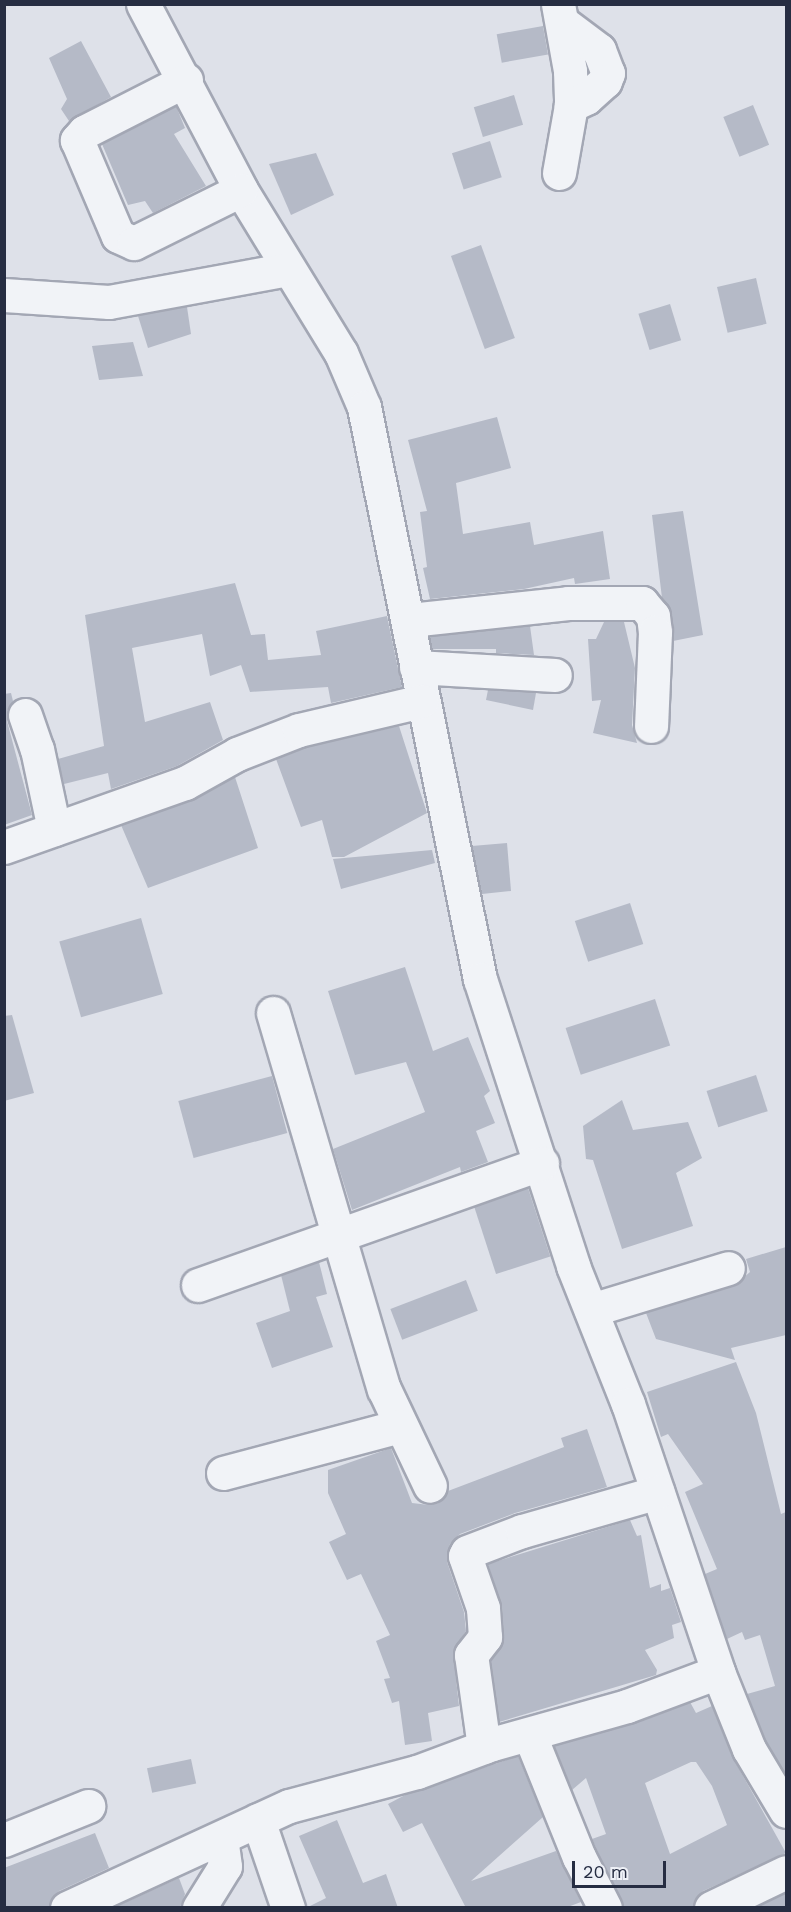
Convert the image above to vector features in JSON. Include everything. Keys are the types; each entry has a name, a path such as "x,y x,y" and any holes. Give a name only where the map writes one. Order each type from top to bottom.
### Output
{"street":[{"path":"143,4 186,80 241,190 340,353 364,407 392,550 410,620 422,701 455,845 470,941 519,1104 542,1163 573,1266 658,1492 718,1672 748,1749 786,1811"},
{"path":"559,173 570,105 586,98 605,81 608,73 598,50 560,14"},
{"path":"186,80 84,132 77,140 118,236 134,243 241,190"},
{"path":"4,295 109,302 288,268"},
{"path":"410,620 568,603 642,603 653,616 655,632 651,726"},
{"path":"416,667 555,675"},
{"path":"4,847 185,783 237,754 299,730 422,701"},
{"path":"25,715 37,749 54,829"},
{"path":"273,1013 341,1235 384,1389 429,1486"},
{"path":"198,1285 542,1163"},
{"path":"591,1310 728,1268"},
{"path":"223,1473 400,1426"},
{"path":"484,1747 471,1655 485,1637 483,1608 465,1556 467,1552 522,1531 658,1492"},
{"path":"67,1908 289,1806 417,1772 484,1747 530,1736 718,1672"},
{"path":"530,1736 579,1857 605,1908"},
{"path":"4,1840 88,1806"},
{"path":"258,1820 288,1908"},
{"path":"199,1908 225,1866 221,1838"},
{"path":"711,1908 786,1872"}],"building":[{"path":"543,26 548,55 502,63 497,34"},
{"path":"81,41 111,97 69,121 61,109 67,99 49,58"},
{"path":"514,95 523,125 483,137 474,107"},
{"path":"753,105 769,145 739,157 723,117"},
{"path":"176,106 185,128 174,134 206,186 153,213 145,201 128,205 102,144"},
{"path":"490,141 502,177 464,190 452,153"},
{"path":"316,153 334,195 291,215 269,164"},
{"path":"481,245 515,338 485,349 451,256"},
{"path":"756,278 767,324 728,333 717,287"},
{"path":"670,304 681,340 650,350 638,314"},
{"path":"187,307 191,334 148,348 138,316"},
{"path":"133,342 143,376 99,380 92,346"},
{"path":"497,417 511,468 456,483 463,534 530,522 534,545 603,531 610,579 575,584 574,578 524,589 430,599 423,568 427,567 420,512 427,511 408,440"},
{"path":"683,511 703,635 673,641 672,614 662,598 652,515"},
{"path":"235,583 251,635 265,634 268,660 321,655 316,631 387,616 402,687 331,703 328,687 250,692 241,665 210,676 202,634 132,648 145,722 210,702 223,740 177,766 111,789 108,773 64,784 58,759 104,746 85,615"},
{"path":"604,622 624,622 635,668 632,725 637,743 593,733 601,700 592,701 588,639 596,639"},
{"path":"530,626 534,655 496,653 496,649 432,649 430,637"},
{"path":"488,690 536,693 533,710 486,700"},
{"path":"11,693 13,701 7,711 7,721 32,815 4,825 4,694"},
{"path":"399,726 427,813 344,857 332,857 322,820 301,827 276,759 305,748"},
{"path":"235,777 258,848 148,888 121,825 191,801"},
{"path":"507,843 511,891 482,894 472,846"},
{"path":"432,850 435,863 341,889 333,859"},
{"path":"630,903 643,944 588,962 575,921"},
{"path":"141,918 163,994 81,1017 59,941"},
{"path":"405,967 433,1051 468,1037 490,1091 484,1096 495,1123 476,1131 488,1162 461,1172 460,1167 352,1210 333,1149 425,1112 406,1062 355,1075 328,991"},
{"path":"655,999 670,1046 581,1075 566,1028"},
{"path":"12,1015 34,1093 4,1101 4,1016"},
{"path":"756,1075 768,1111 718,1127 707,1091"},
{"path":"272,1076 287,1133 194,1158 178,1101"},
{"path":"622,1100 633,1130 688,1122 702,1158 676,1173 693,1226 622,1249 593,1160 586,1159 583,1126"},
{"path":"528,1188 550,1256 496,1274 474,1206"},
{"path":"786,1247 786,1335 731,1348 735,1360 656,1339 646,1313 734,1286 750,1272 746,1259"},
{"path":"319,1262 327,1294 316,1297 333,1347 272,1368 256,1323 290,1311 281,1275"},
{"path":"466,1280 478,1311 402,1340 390,1309"},
{"path":"736,1362 756,1413 781,1514 786,1512 786,1775 766,1741 747,1694 775,1686 760,1635 745,1640 742,1632 727,1639 705,1574 717,1569 685,1492 703,1484 668,1434 661,1437 647,1392"},
{"path":"587,1429 607,1487 515,1513 460,1534 450,1544 447,1562 464,1612 466,1631 453,1651 459,1706 428,1713 432,1741 405,1745 399,1701 392,1703 384,1679 390,1678 376,1641 390,1635 361,1574 347,1580 329,1542 346,1534 328,1493 328,1470 391,1448 412,1503 429,1505 439,1503 448,1491 564,1447 561,1438"},
{"path":"630,1520 637,1536 641,1535 650,1588 661,1584 661,1591 670,1588 681,1622 672,1625 674,1638 645,1650 657,1670 656,1675 499,1722 491,1660 504,1637 502,1607 488,1564"},
{"path":"690,1702 696,1713 712,1706 733,1758 786,1853 703,1891 692,1908 623,1908 592,1839 606,1834 586,1778 572,1790 554,1746","holes":["691,1762 696,1762 712,1786 727,1825 670,1854 645,1783"]},
{"path":"518,1756 543,1817 471,1881 556,1851 581,1902 565,1908 466,1908 422,1823 403,1832 388,1804 407,1794"},
{"path":"191,1759 196,1783 152,1793 147,1768"},
{"path":"337,1820 363,1883 386,1874 398,1908 306,1908 326,1898 299,1836"},
{"path":"95,1833 109,1868 59,1891 48,1908 4,1908 4,1868"},
{"path":"179,1878 185,1894 180,1908 113,1908"},
{"path":"786,1893 786,1908 756,1908 756,1907"}]}
